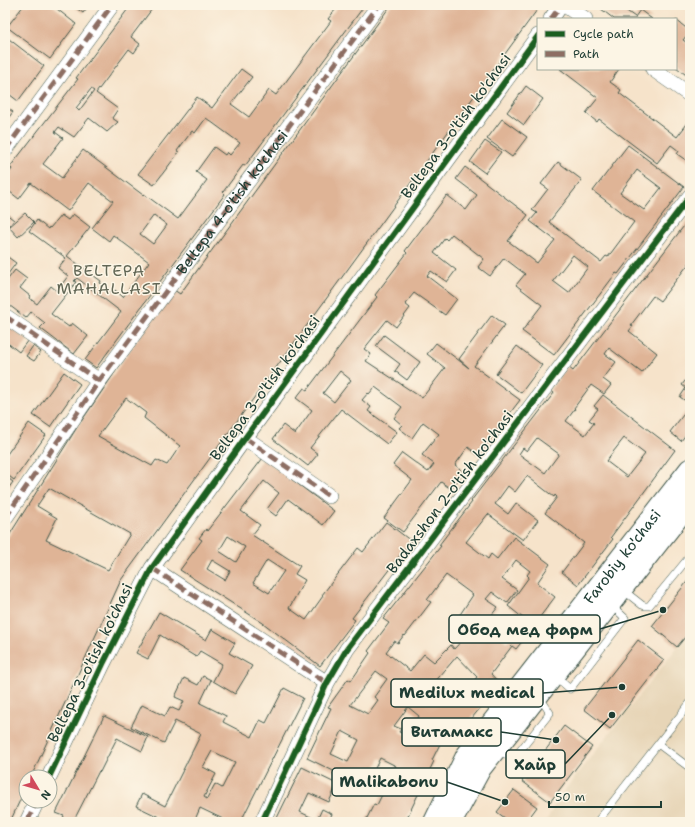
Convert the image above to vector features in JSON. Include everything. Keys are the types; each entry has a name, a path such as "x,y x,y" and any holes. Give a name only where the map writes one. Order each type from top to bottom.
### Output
{"main road":[{"name":"Farobiy ko'chasi","path":"436,822 467,756 690,470"},
{"name":"Farobiy ko'chasi","path":"450,822 480,768 690,501"}],"street":[{"path":"5,150 112,5"},
{"name":"Beltepa 4-o'tish ko'chasi","path":"5,518 99,381 379,5"},
{"path":"551,18 561,5"},
{"path":"565,5 583,18"},
{"name":"Beltepa 3-o'tish ko'chasi","path":"53,769 103,664 152,568 537,37"},
{"path":"655,70 690,96"},
{"name":"Badaxshon 2-o'tish ko'chasi","path":"262,822 327,683 347,649 690,196"},
{"path":"5,316 99,381"},
{"path":"245,438 329,496"},
{"path":"152,568 327,683"},
{"path":"27,822 33,809"}],"lane":[{"path":"615,596 649,606 690,556"},
{"path":"597,822 690,703"},
{"path":"658,744 690,768"}],"shaded area":[{"path":"690,631 690,822 546,822 557,800"}],"building":[{"path":"24,5 52,5 76,24 50,59 7,27"},
{"path":"72,5 89,5 83,13"},
{"path":"131,5 155,5 131,37 140,44 134,53 129,49 96,93 118,109 112,118 118,122 107,132 89,118 74,137 59,127 55,132 63,138 43,164 62,178 83,150 178,219 207,180 196,172 214,147 225,155 227,152 230,155 240,143 206,118 195,133 192,131 177,151 179,152 154,185 138,174 197,97 212,108 241,69 252,77 231,104 249,117 269,90 276,95 331,21 328,19 339,5 365,5 245,166 243,165 223,192 225,194 96,368 85,360 121,312 77,278 74,281 76,282 51,314 69,327 72,323 88,336 74,354 40,328 45,323 31,312 26,318 5,302 5,283 15,270 27,279 20,288 37,304 51,286 57,291 68,276 58,268 66,258 29,231 37,220 48,229 61,215 68,220 73,214 90,227 67,256 101,281 100,283 113,293 115,290 123,297 149,262 113,235 109,241 92,228 113,201 89,183 68,211 31,183 19,199 5,188 5,178 12,169 10,167 78,79 76,78","holes":["91,89 94,91 79,111 76,108","154,215 167,225 153,244 140,234"]},
{"path":"391,5 530,5 537,10 121,580 35,769 18,769 18,804 10,822 5,822 5,542 76,429 140,336 174,290 180,294","holes":["126,398 146,413 144,418 180,446 167,465 156,460 152,466 98,436","49,488 130,534 108,570 46,540 57,518 37,506"]},
{"path":"596,5 627,5 624,9 635,17 640,10 651,18 613,18"},
{"path":"677,21 690,31 683,40 690,45 690,78 677,68"},
{"path":"5,36 44,66 18,101 5,91"},
{"path":"561,70 618,70 610,82 621,90 619,93 677,137 690,120 690,163 677,154 679,151 671,145 657,163 599,119 597,122 586,113 598,98"},
{"path":"526,86 543,99 524,125 507,112"},
{"path":"5,106 13,112 5,122"},
{"path":"502,119 527,137 512,157 487,139"},
{"path":"485,141 501,152 485,173 470,162"},
{"path":"628,145 684,187 554,355 522,331 542,305 516,285 525,274 504,258 490,276 478,267 484,259 452,234 447,240 445,238 434,253 456,270 447,282 431,271 427,276 457,299 445,315 414,293 405,304 410,308 396,327 387,320 364,349 371,354 366,361 422,398 445,368 427,354 436,343 469,368 459,359 492,315 505,325 474,366 520,400 478,455 468,447 455,465 464,472 451,489 441,482 403,532 384,518 412,480 393,465 402,453 428,472 434,464 422,455 439,434 423,422 412,438 399,428 402,425 394,418 402,407 375,387 362,400 371,407 368,411 397,432 387,444 341,409 310,448 318,454 308,466 273,439 283,425 295,434 312,410 296,398 304,388 307,390 377,297 375,295 407,253 405,251 447,195 466,210 477,195 456,179 465,167 528,215 508,241 537,263 555,240 530,221 537,213 532,210 548,189 541,184 558,162 582,180 549,222 601,262 606,256 608,257 634,222 593,191","holes":["637,170 661,188 644,210 620,193","573,255 588,267 569,293 553,281","340,371 351,380 334,402 323,393"]},
{"path":"5,213 14,220 5,232"},
{"path":"25,213 34,222 18,237 9,227"},
{"path":"690,218 690,262 660,301 653,296 631,325 633,326 629,331 657,353 642,373 609,348 605,354 616,362 603,379 611,385 604,394 591,385 566,421 585,435 594,423 589,420 598,409 594,406 603,395 675,450 611,537 613,539 578,585 562,572 584,543 545,513 557,497 555,495 554,497 527,476 515,492 508,486 495,504 508,514 516,503 538,520 523,540 488,514 466,542 488,559 491,554 497,559 514,537 550,564 537,583 555,597 533,626 508,606 529,577 527,575 530,571 516,560 502,579 517,590 507,603 492,592 486,599 498,607 479,631 484,635 489,629 507,642 518,627 528,634 516,649 512,646 491,674 500,684 462,730 457,726 446,739 445,737 441,742 432,760 434,761 405,822 365,822 374,804 377,805 396,766 380,758 366,787 307,758 331,708 328,707 348,679 351,681 370,653 368,651 389,623 383,619 441,546 439,545 472,502 471,501 554,393 550,390 568,367 573,371","holes":["537,438 559,454 545,473 519,454 523,448 527,451","624,438 645,454 627,477 606,461","446,575 473,595 453,625 467,635 454,649 451,645 434,662 424,654 410,671 386,652 394,641 398,643 404,635 405,636 431,602 427,600","457,656 477,677 468,688 462,683 451,697 434,683","376,671 387,679 374,697 378,700 368,714 350,705","408,707 419,716 409,736 399,732 401,729 394,726","342,731 359,740 348,762 331,754"]},
{"path":"5,255 16,263 5,278"},
{"path":"5,323 28,340 19,352 5,341"},
{"path":"384,335 420,362 407,380 395,371 400,364 376,346"},
{"path":"33,346 41,352 34,361 26,356"},
{"path":"517,346 542,365 521,393 496,374"},
{"path":"64,372 80,384 50,427 33,415"},
{"path":"690,374 690,404 680,397 686,388 682,385"},
{"path":"690,406 690,429 681,441 670,432"},
{"path":"29,423 46,435 14,480 5,473 5,457"},
{"path":"263,458 334,511 323,525 288,499 276,516 267,509 279,493 264,481 241,511 260,525 252,535 300,566 295,574 305,580 289,608 306,620 323,596 322,595 358,548 363,552 386,522 411,541 352,618 355,620 320,666 263,623 180,570 202,540 199,538 206,529 207,531","holes":["228,536 245,547 236,562 219,551","212,560 230,571 225,580 207,569","267,560 284,571 269,593 253,583"]},
{"path":"5,476 13,482 5,493"},
{"path":"690,578 690,631 677,647 652,626"},
{"path":"159,612 206,640 212,629 235,643 229,653 252,666 235,694 213,681 222,664 200,651 196,657 160,635 148,659 136,653"},
{"path":"638,640 664,660 610,729 584,709"},
{"path":"203,676 211,680 200,703 226,716 223,722 252,737 260,720 266,723 284,688 303,698 243,817 245,817 243,822 221,822 223,819 200,808 194,822 156,822 159,817 136,806 142,794 165,806 201,734 175,721 164,743 131,727 142,705 165,716 170,707 179,711 184,701 175,697 184,678 198,685","holes":["212,751 235,762 222,788 215,784 207,799 204,797 216,774 203,767"]},
{"path":"104,716 148,737 142,751 117,738 73,822 61,822 64,816 56,813"},
{"path":"564,726 592,747 550,802 522,781"},
{"path":"302,767 337,784 329,802 309,793 300,812 317,820 322,809 332,814 328,822 276,822 276,820"},
{"path":"514,790 537,807 526,822 510,822 497,812"}],"marked path":[{"path":"5,150 112,5"},
{"path":"5,518 99,381 379,5"},
{"path":"552,18 561,5"},
{"path":"5,316 99,381"},
{"path":"245,438 329,496"},
{"path":"152,568 327,683"},
{"path":"27,822 33,809"}],"cycle path":[{"path":"53,769 103,664 152,568 537,37"},
{"path":"262,822 327,683 347,649 690,196"}],"place":[{"name":"Обод мед фарм","path":"663,610"},
{"name":"Medilux medical","path":"622,687"},
{"name":"Хайр","path":"612,715"},
{"name":"Витамакс","path":"556,740"},
{"name":"Malikabonu","path":"505,802"}],"district":[{"name":"BELTEPA MAHALLASI","path":"109,279"}]}
